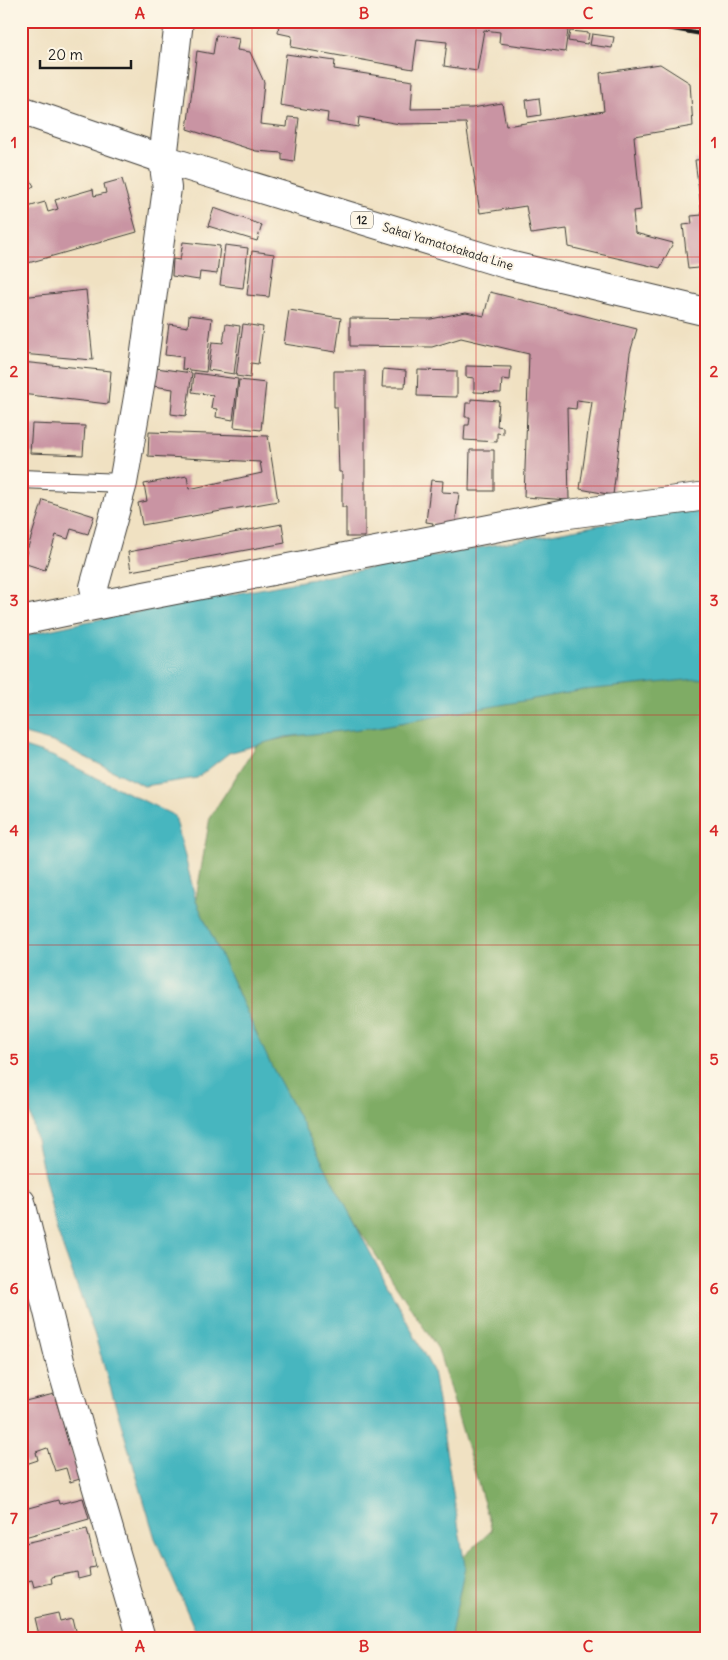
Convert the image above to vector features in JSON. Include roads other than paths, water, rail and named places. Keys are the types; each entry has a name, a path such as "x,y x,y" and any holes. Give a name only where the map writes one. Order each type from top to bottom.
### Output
{"street":[{"path":"98,605 94,587 123,484 142,374 166,188 163,159 179,21"},
{"name":"Sakai Yamatotakada Line","path":"21,110 163,159 509,265 707,312"},
{"path":"21,621 561,516 707,496"},
{"path":"23,1214 62,1369 141,1639"}],"lane":[{"path":"21,479 123,484"}],"water":[{"path":"668,512 707,512 707,678 584,690 378,727 285,737 229,753 197,778 144,786 56,743 21,733 21,636 85,622"},
{"path":"21,746 52,756 175,816 196,901 269,1061 433,1371 465,1566 450,1639 199,1639 155,1538 95,1336 56,1228 21,1072"}],"railway":[{"path":"627,21 707,35"}]}
